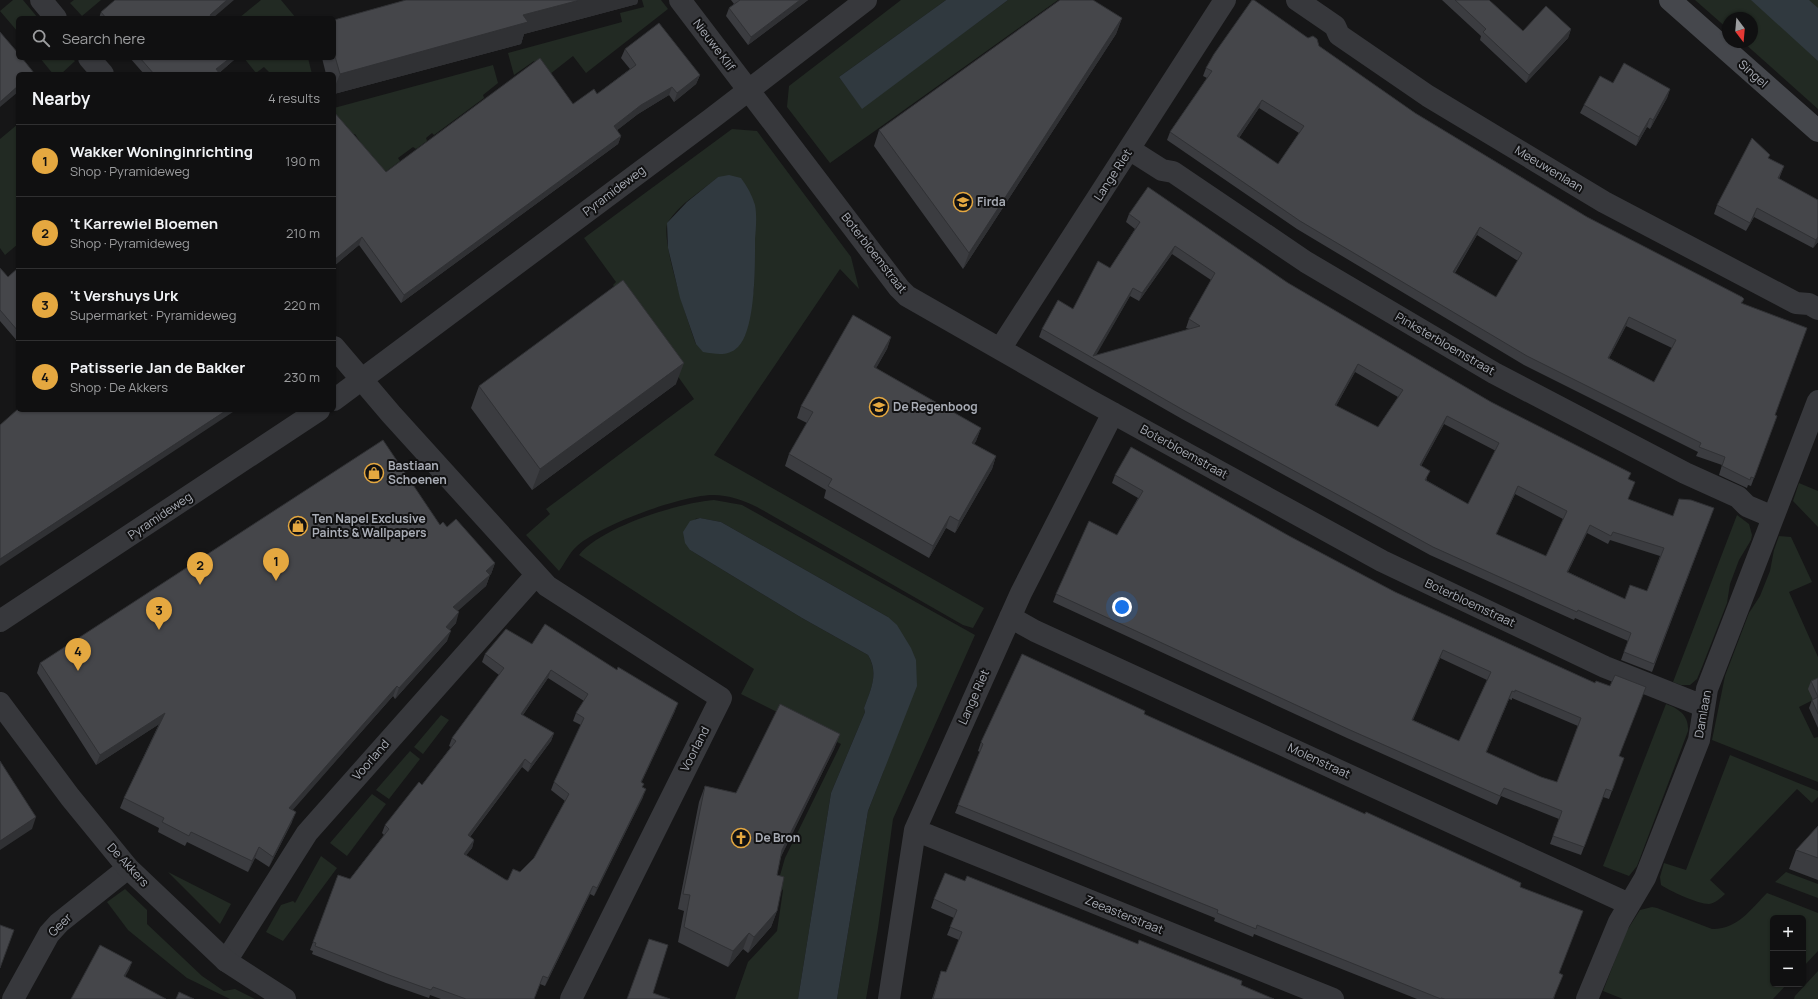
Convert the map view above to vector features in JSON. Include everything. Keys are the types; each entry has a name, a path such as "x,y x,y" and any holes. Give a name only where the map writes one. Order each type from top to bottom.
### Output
{"main road":[{"name":"Singel","path":"1670,0 1818,131"}],"street":[{"path":"41,0 54,16"},
{"name":"Nieuwe Klif","path":"680,0 748,90"},
{"name":"Pyramideweg","path":"336,398 866,0"},
{"name":"Lange Riet","path":"1000,349 1225,0"},
{"name":"Meeuwenlaan","path":"1297,0 1335,26 1340,35 1423,93 1604,202 1796,303 1808,304 1818,310"},
{"path":"91,60 101,72"},
{"name":"Boterbloemstraat","path":"748,90 904,292 1000,349 1113,413 1382,561 1606,667 1703,706"},
{"name":"Pinksterbloemstraat","path":"1129,149 1162,170 1173,172 1306,262 1494,373 1685,473 1738,497 1747,506 1773,517"},
{"path":"336,349 361,379"},
{"name":"Voorland","path":"361,379 469,501 547,586 721,698 571,999"},
{"name":"Damlaan","path":"1587,999 1612,935 1645,878 1699,740 1703,706 1714,671 1818,401"},
{"name":"Pyramideweg","path":"0,621 316,412"},
{"name":"Lange Riet","path":"889,999 915,830 1010,617 1038,558 1113,413"},
{"name":"Voorland","path":"226,961 307,833 536,575"},
{"name":"Molenstraat","path":"1010,617 1035,631 1629,904"},
{"name":"De Akkers","path":"0,703 70,797 128,868 226,961 285,999"},
{"name":"Zeeasterstraat","path":"915,830 1333,999"},
{"name":"Geer","path":"14,999 49,934 59,923 128,868"}],"shaded area":[{"path":"13,0 23,0 36,16 16,16 16,30 0,11"},
{"path":"74,0 101,0 82,16 70,3"},
{"path":"261,0 281,0 294,16 241,16"},
{"path":"642,0 661,0 668,9 586,73 573,56 545,78 534,61 514,75 508,53 622,22 620,13 644,7"},
{"path":"901,0 946,0 839,77 862,108 1008,0 1058,0 830,163 787,107 789,86"},
{"path":"946,0 1008,0 862,109 839,77"},
{"path":"1695,0 1818,0 1818,109 1750,48 1758,48 1758,12 1722,12 1722,24"},
{"path":"1751,0 1809,0 1818,8 1818,61"},
{"path":"42,60 75,61 63,72 51,72"},
{"path":"246,60 308,60 312,72 269,72 264,67 255,72"},
{"path":"493,65 498,83 483,95 484,98 434,135 432,133 426,138 427,141 416,149 413,147 398,158 400,161 384,173 358,142 359,140 355,134 352,136 336,116 336,107"},
{"path":"16,126 16,246 5,255 0,248 0,139"},
{"path":"732,129 757,131 851,257 859,289 840,269 714,455 984,608 973,628 963,625 757,507 741,500 725,496 699,496 682,500 642,513 604,529 577,546 569,555 559,571 526,535 550,514 546,509 694,399 613,285 616,282 584,238","holes":["718,177 755,206 754,288 745,335 696,344 671,262 666,231 668,222 685,203"]},
{"path":"729,175 741,178 755,205 756,222 753,296 748,326 744,338 734,350 726,354 717,354 703,352 696,344 680,298 668,248 667,223 687,202 718,177"},
{"path":"1799,483 1818,491 1818,527 1793,501"},
{"path":"714,500 742,505 975,635 893,819 878,928 866,999 837,999 868,811 884,770 888,617 721,522 700,518 695,519 690,550 802,618 868,655 873,669 873,682 864,708 865,712 831,793 798,999 735,999 748,962 777,931 783,890 777,886 785,858 841,744 741,694 754,669 579,555 604,535 641,518 681,506"},
{"path":"1737,515 1749,524 1752,535 1751,540 1739,560 1730,584 1727,603 1697,679 1690,685 1681,685 1673,682"},
{"path":"700,518 721,522 888,617 897,625 911,648 916,660 917,686 868,811 837,999 798,999 831,793 865,712 864,708 873,681 873,668 868,655 802,618 690,550 685,543 683,532 690,521"},
{"path":"1779,536 1791,537 1812,582 1789,592 1818,657 1818,679 1810,683 1817,698 1799,707 1814,738 1818,737 1818,782 1712,740 1725,676 1749,613 1760,596 1770,571 1774,550"},
{"path":"1666,704 1682,713 1687,721 1688,731 1637,866 1629,876 1603,866"},
{"path":"441,715 449,720 423,754 414,747"},
{"path":"410,751 420,759 389,799 376,790"},
{"path":"1730,755 1818,791 1818,797 1812,803 1797,789 1710,880 1725,894 1713,903 1709,904 1684,897 1665,888 1661,885 1660,877 1664,863 1686,870"},
{"path":"372,794 386,804 347,856 330,843"},
{"path":"321,856 337,868 283,941 266,932 281,905 293,901 295,903"},
{"path":"168,872 231,904 220,924"},
{"path":"1786,872 1818,884 1818,898 1775,882"},
{"path":"125,889 147,910 147,924 202,976 224,991 235,989 255,999 230,999 187,978 128,930 107,902"},
{"path":"1767,893 1818,913 1818,951 1806,964 1806,915 1770,915 1770,987 1784,987 1773,999 1623,999 1603,991 1626,932 1640,910 1652,907 1657,908 1712,929 1729,926 1749,912"},
{"path":"1818,971 1818,999 1794,999 1803,987 1806,987 1806,984"}],"building":[{"path":"115,0 227,0 211,16 104,16 101,12"},
{"path":"406,0 580,0 523,15 528,22 340,74 336,60 336,19"},
{"path":"740,0 800,0 751,37 729,8"},
{"name":"Firda","path":"1060,0 1093,0 1122,18 969,253 879,130"},
{"path":"1252,0 1254,0 1308,38 1313,36 1317,39 1319,46 1415,113 1587,217 1742,297 1744,299 1741,303 1807,328 1754,478 1751,477 1750,480 1722,466 1725,457 1699,447 1701,443 1527,356 1300,221 1170,132 1212,71 1206,68 1214,54","holes":["1262,100 1304,126 1278,164 1237,136","1480,227 1522,253 1496,297 1453,272","1629,317 1676,340 1654,382 1608,358"]},
{"path":"1455,0 1489,0 1523,31 1546,6 1571,29 1529,75 1483,32 1486,29"},
{"path":"659,23 700,75 677,93 672,87 641,105 614,126 621,136 404,295 362,237 336,258 336,114 386,172 540,58 573,104 594,89 597,94 636,65 625,49"},
{"path":"0,32 16,51 16,60 24,60 33,72 16,72 16,88 0,102"},
{"path":"142,60 227,60 216,69 218,72 152,72"},
{"path":"1624,63 1670,89 1653,120 1650,118 1639,137 1584,105 1600,76 1613,83"},
{"path":"1752,138 1770,155 1768,158 1784,166 1778,178 1818,200 1818,237 1816,240 1757,208 1750,223 1717,205"},
{"path":"1148,187 1288,283 1491,402 1631,473 1628,479 1635,482 1628,499 1673,516 1679,499 1691,500 1714,508 1654,664 1624,652 1631,633 1578,610 1577,612 1433,547 1185,411 1042,329 1058,300 1073,309 1098,261 1110,268 1140,222 1129,214","holes":["1175,246 1215,273 1189,319 1200,326 1093,356 1133,288 1142,293","1358,364 1403,390 1378,427 1335,405","1447,416 1499,443 1468,504 1425,480 1430,471 1420,465","1518,486 1567,511 1546,556 1496,534","1590,525 1611,536 1613,532 1664,548 1647,591 1630,585 1625,599 1567,572"]},
{"path":"0,268 8,277 16,270 16,329 0,310"},
{"path":"623,280 684,363 540,469 479,386"},
{"path":"853,315 891,337 874,367 981,428 972,443 996,456 959,521 950,516 933,546 828,486 832,479 789,454 813,412 801,406"},
{"path":"16,411 16,412 224,412 0,559 0,425"},
{"path":"383,440 440,525 443,522 447,527 456,519 495,563 486,571 490,575 453,607 459,612 446,627 451,631 399,688 397,686 289,808 296,812 273,857 259,847 252,861 191,832 189,836 162,822 164,818 124,798 165,713 100,755 40,663"},
{"path":"1131,447 1291,537 1395,592 1595,683 1596,681 1610,686 1615,675 1646,687 1619,756 1624,758 1612,791 1606,789 1584,847 1553,836 1562,811 1504,788 1500,796 1350,730 1056,594 1089,521 1117,535 1143,491 1115,475","holes":["1443,650 1491,672 1459,741 1412,720","1515,690 1581,718 1557,782 1541,777 1486,752 1512,691 1515,692"]},
{"path":"545,624 617,670 618,667 678,703 641,782 644,784 642,787 646,789 597,888 593,886 548,978 543,976 534,999 466,999 433,987 431,990 315,946 316,943 313,942 338,875 350,879 389,829 385,825 419,782 422,785 456,741 452,738 504,668 485,654 506,629 532,644","holes":["551,670 588,694 576,713 584,718 554,782 569,794 534,858 520,872 513,869 508,880 506,880 464,854 474,840 468,835 525,759 531,764 554,733 521,714"]},
{"path":"1022,654 1145,711 1144,714 1365,814 1366,812 1521,883 1520,887 1583,911 1559,973 1563,975 1553,999 1441,999 1257,925 1256,929 1217,913 1218,910 958,805 983,744 981,742"},
{"path":"1818,678 1818,697 1811,681"},
{"path":"1818,697 1818,714 1812,700"},
{"name":"De Bron","path":"780,704 840,734 782,850 777,875 784,877 777,911 754,937 749,933 733,951 684,927 690,895 683,894 705,786 736,793"},
{"path":"0,761 36,817 0,841"},
{"path":"1818,826 1818,858 1796,850"},
{"path":"945,873 965,881 967,876 1138,944 1139,940 1242,981 1241,985 1274,999 933,999 941,971 946,972 962,932 950,927 957,910 934,899"},
{"path":"0,925 14,930 0,968"},
{"path":"649,939 668,945 653,993 670,999 627,999"},
{"path":"100,945 132,962 124,976 166,999 71,999"},
{"path":"179,992 194,999 176,999"}],"place":[{"name":"Firda","path":"963,202"},
{"name":"De Regenboog","path":"879,407"},
{"name":"Bastiaan Schoenen","path":"374,473"},
{"name":"Ten Napel Exclusive Paints & Wallpapers","path":"298,526"},
{"name":"Wakker Woninginrichting","path":"276,581"},
{"name":"'t Karrewiel Bloemen","path":"200,585"},
{"name":"'t Vershuys Urk","path":"159,630"},
{"name":"Patisserie Jan de Bakker","path":"78,671"},
{"name":"De Bron","path":"741,838"}]}
